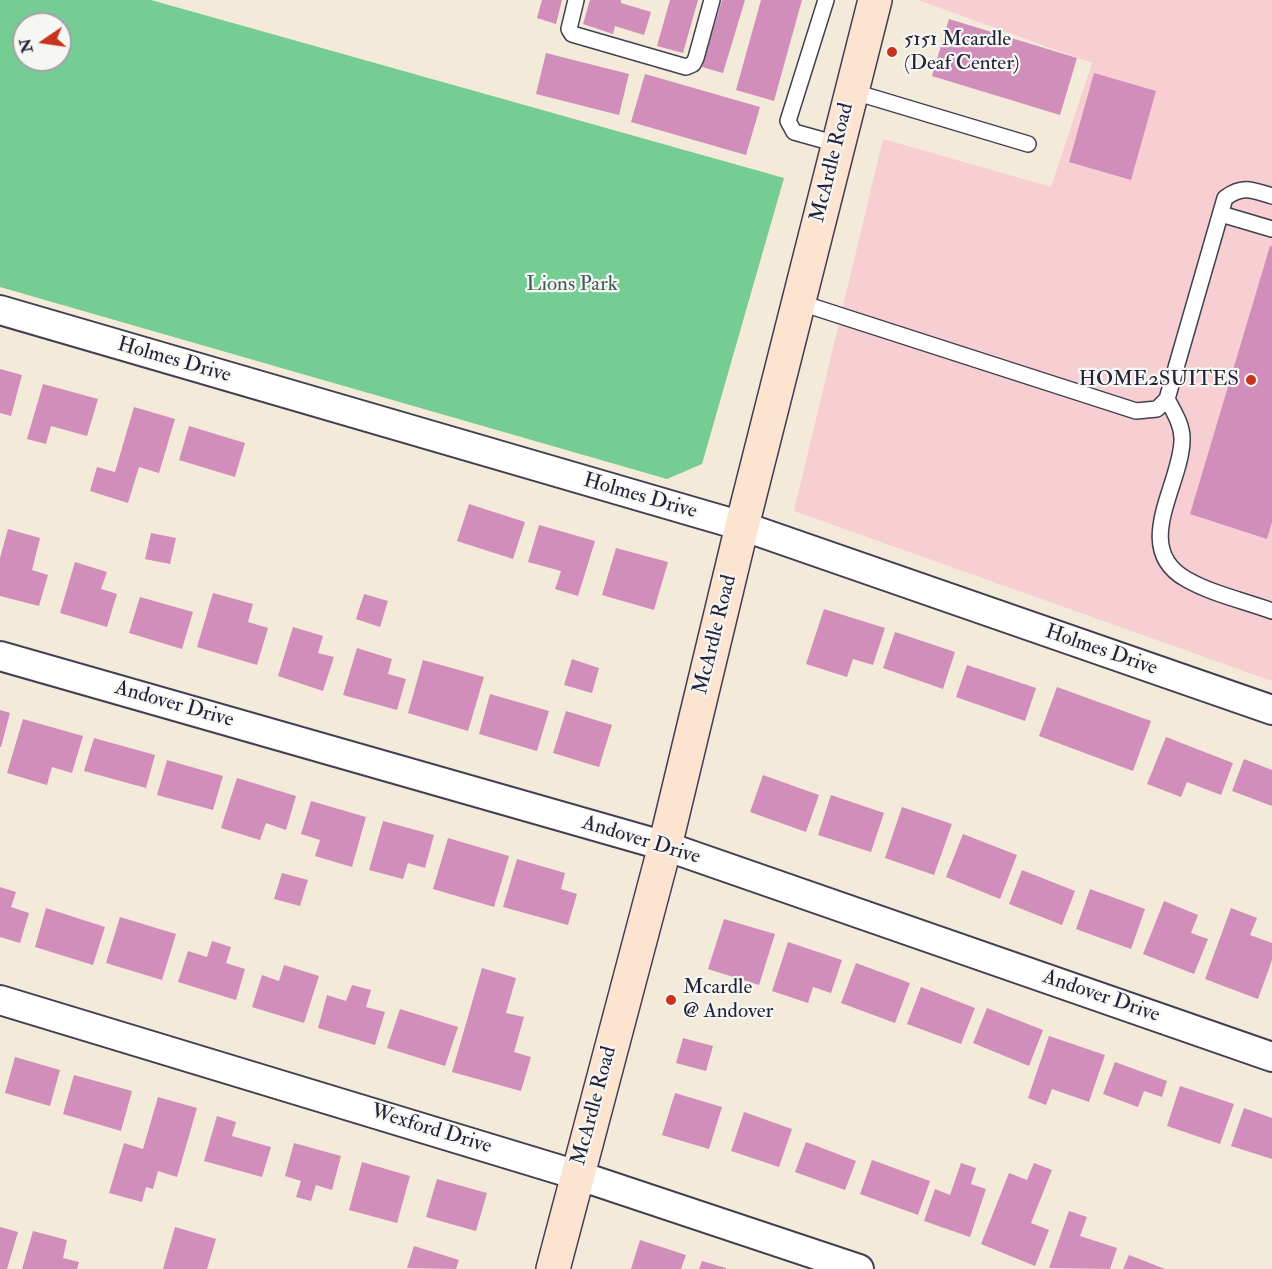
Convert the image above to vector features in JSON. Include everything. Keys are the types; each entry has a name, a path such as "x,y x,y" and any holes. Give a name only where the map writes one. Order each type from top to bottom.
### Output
{"main road":[{"name":"McArdle Road","path":"553,1269 665,846 742,526 875,0"}],"street":[{"name":"Holmes Drive","path":"0,310 742,526 1272,710"},
{"name":"Andover Drive","path":"0,656 665,846 1272,1057"},
{"name":"Wexford Drive","path":"0,1000 577,1175 859,1269"}],"lane":[{"path":"576,0 569,29 572,34 686,67 693,64 696,58 712,0"},
{"path":"826,0 788,121 794,132 837,144"},
{"path":"851,91 1028,144"},
{"path":"798,302 1136,411 1157,409 1167,399 1225,198 1237,189 1254,190 1272,196"},
{"path":"1221,214 1272,229"},
{"path":"1167,399 1179,423 1183,439 1160,529 1163,553 1168,563 1186,579 1272,611"}],"shaded area":[{"path":"918,0 1272,0 1272,681 794,511 883,139 1051,187 1092,63"}],"green space":[{"name":"Lions Park","path":"0,0 151,0 784,178 702,464 667,479 0,287"}],"building":[{"path":"542,0 562,0 556,24 537,18"},
{"path":"590,0 621,0 621,3 651,12 644,35 615,26 613,34 583,24"},
{"path":"670,0 698,0 683,53 657,46"},
{"path":"722,0 745,0 723,73 702,67"},
{"path":"761,0 802,0 774,101 736,90"},
{"path":"949,19 1077,58 1060,115 932,76"},
{"path":"546,53 629,74 619,115 536,94"},
{"path":"1094,73 1156,91 1131,180 1069,162"},
{"path":"645,74 760,107 746,155 631,122"},
{"name":"HOME2SUITES","path":"1270,246 1272,246 1272,522 1267,539 1190,514"},
{"path":"0,369 22,375 11,416 0,413"},
{"path":"43,384 98,399 87,436 51,426 46,444 27,439"},
{"path":"134,407 175,419 159,473 139,467 128,503 90,491 97,467 115,472"},
{"path":"189,426 245,443 235,477 179,460"},
{"path":"469,504 525,522 513,559 457,541"},
{"path":"539,525 595,541 578,596 555,589 561,571 528,562"},
{"path":"8,529 40,538 32,570 48,575 39,606 0,596 0,558"},
{"path":"151,533 176,538 170,564 145,559"},
{"path":"616,548 668,562 654,610 602,595"},
{"path":"75,562 107,572 101,589 117,594 107,627 60,613"},
{"path":"213,593 253,604 248,622 268,628 257,665 197,647"},
{"path":"364,594 388,601 380,627 356,619"},
{"path":"140,597 193,612 182,649 129,633"},
{"path":"824,609 885,628 873,665 853,659 847,677 806,664"},
{"path":"293,627 323,636 318,653 334,657 323,691 278,676"},
{"path":"895,632 955,652 943,689 883,668"},
{"path":"357,648 392,659 388,674 406,679 397,710 343,695"},
{"path":"572,659 599,668 592,693 564,685"},
{"path":"423,660 484,677 468,731 408,713"},
{"path":"967,665 1036,688 1025,721 956,697"},
{"path":"1057,687 1151,721 1133,771 1039,736"},
{"path":"490,694 549,711 537,751 479,734"},
{"path":"0,710 10,713 1,747 0,747"},
{"path":"566,711 612,725 599,767 553,753"},
{"path":"23,719 83,736 72,773 52,767 47,785 7,773"},
{"path":"1166,737 1233,763 1221,795 1187,782 1181,797 1147,784"},
{"path":"94,738 155,755 146,788 84,771"},
{"path":"1244,759 1272,770 1272,806 1232,791"},
{"path":"167,760 223,776 213,810 157,795"},
{"path":"763,775 819,795 806,832 750,812"},
{"path":"237,778 296,796 286,830 266,823 260,840 221,828"},
{"path":"831,795 884,813 871,852 818,835"},
{"path":"311,801 366,817 352,867 315,856 320,840 301,834"},
{"path":"902,807 952,824 934,875 885,858"},
{"path":"383,821 434,835 425,868 408,863 403,879 369,870"},
{"path":"963,834 1017,855 1000,899 946,877"},
{"path":"448,838 509,856 494,907 433,889"},
{"path":"517,859 565,873 561,889 577,894 568,925 503,907"},
{"path":"1022,870 1075,891 1062,925 1009,904"},
{"path":"282,873 308,880 300,906 274,899"},
{"path":"0,887 16,892 11,907 29,913 20,943 0,937"},
{"path":"1090,889 1145,909 1131,949 1076,929"},
{"path":"1164,901 1198,915 1191,933 1208,939 1194,974 1143,954"},
{"path":"46,908 105,927 93,965 35,947"},
{"path":"1231,908 1257,918 1250,935 1272,943 1272,960 1258,999 1205,979"},
{"path":"120,917 176,934 162,980 106,963"},
{"path":"724,919 775,934 759,985 708,969"},
{"path":"212,941 231,947 226,963 245,969 236,1000 178,982 188,951 207,957"},
{"path":"788,942 842,960 831,993 813,987 808,1003 772,991"},
{"path":"856,963 910,983 895,1023 841,1003"},
{"path":"284,965 319,976 304,1023 252,1007 262,975 279,981"},
{"path":"482,968 516,978 506,1013 524,1017 514,1052 531,1057 521,1091 452,1072"},
{"path":"352,985 371,990 366,1007 385,1012 375,1045 318,1028 327,995 346,1001"},
{"path":"921,987 975,1008 961,1044 907,1024"},
{"path":"987,1008 1043,1030 1029,1066 973,1043"},
{"path":"400,1009 458,1027 445,1066 387,1048"},
{"path":"1049,1036 1105,1055 1089,1102 1052,1089 1046,1105 1028,1098"},
{"path":"683,1038 713,1046 706,1071 676,1063"},
{"path":"15,1057 60,1070 50,1106 5,1093"},
{"path":"1115,1062 1167,1081 1162,1097 1144,1091 1138,1107 1103,1094"},
{"path":"74,1075 132,1091 121,1131 63,1114"},
{"path":"1180,1086 1234,1104 1220,1144 1167,1126"},
{"path":"675,1093 722,1107 709,1149 662,1135"},
{"path":"158,1097 197,1108 177,1177 158,1171 153,1189 146,1187 142,1202 109,1193 124,1143 143,1149"},
{"path":"1244,1108 1272,1118 1272,1159 1231,1146"},
{"path":"744,1112 792,1129 779,1167 731,1151"},
{"path":"217,1116 236,1122 232,1136 271,1147 262,1177 204,1161"},
{"path":"806,1142 856,1161 845,1190 795,1172"},
{"path":"294,1143 341,1156 332,1190 316,1185 311,1201 296,1197 301,1181 285,1176"},
{"path":"872,1160 930,1181 918,1215 860,1194"},
{"path":"362,1162 410,1176 397,1223 349,1210"},
{"path":"961,1163 976,1168 971,1184 986,1189 970,1237 924,1221 935,1189 950,1195"},
{"path":"1034,1163 1052,1170 1031,1223 1049,1230 1035,1266 981,1244 1009,1173 1027,1180"},
{"path":"437,1179 487,1193 476,1231 426,1217"},
{"path":"1069,1211 1087,1217 1080,1236 1117,1248 1110,1269 1049,1268"},
{"path":"0,1227 18,1232 7,1269 0,1269"},
{"path":"175,1227 216,1239 207,1269 163,1269"},
{"path":"33,1231 67,1240 63,1258 79,1262 77,1269 22,1269"},
{"path":"640,1240 686,1255 681,1269 631,1269"},
{"path":"414,1246 459,1260 456,1269 407,1268"},
{"path":"1129,1255 1165,1269 1123,1269"},
{"path":"702,1261 726,1268 726,1269 699,1269"}],"place":[{"name":"5151 Mcardle (Deaf Center)","path":"892,52"},
{"name":"HOME2SUITES","path":"1251,380"},
{"name":"Mcardle @ Andover","path":"671,1000"}]}
